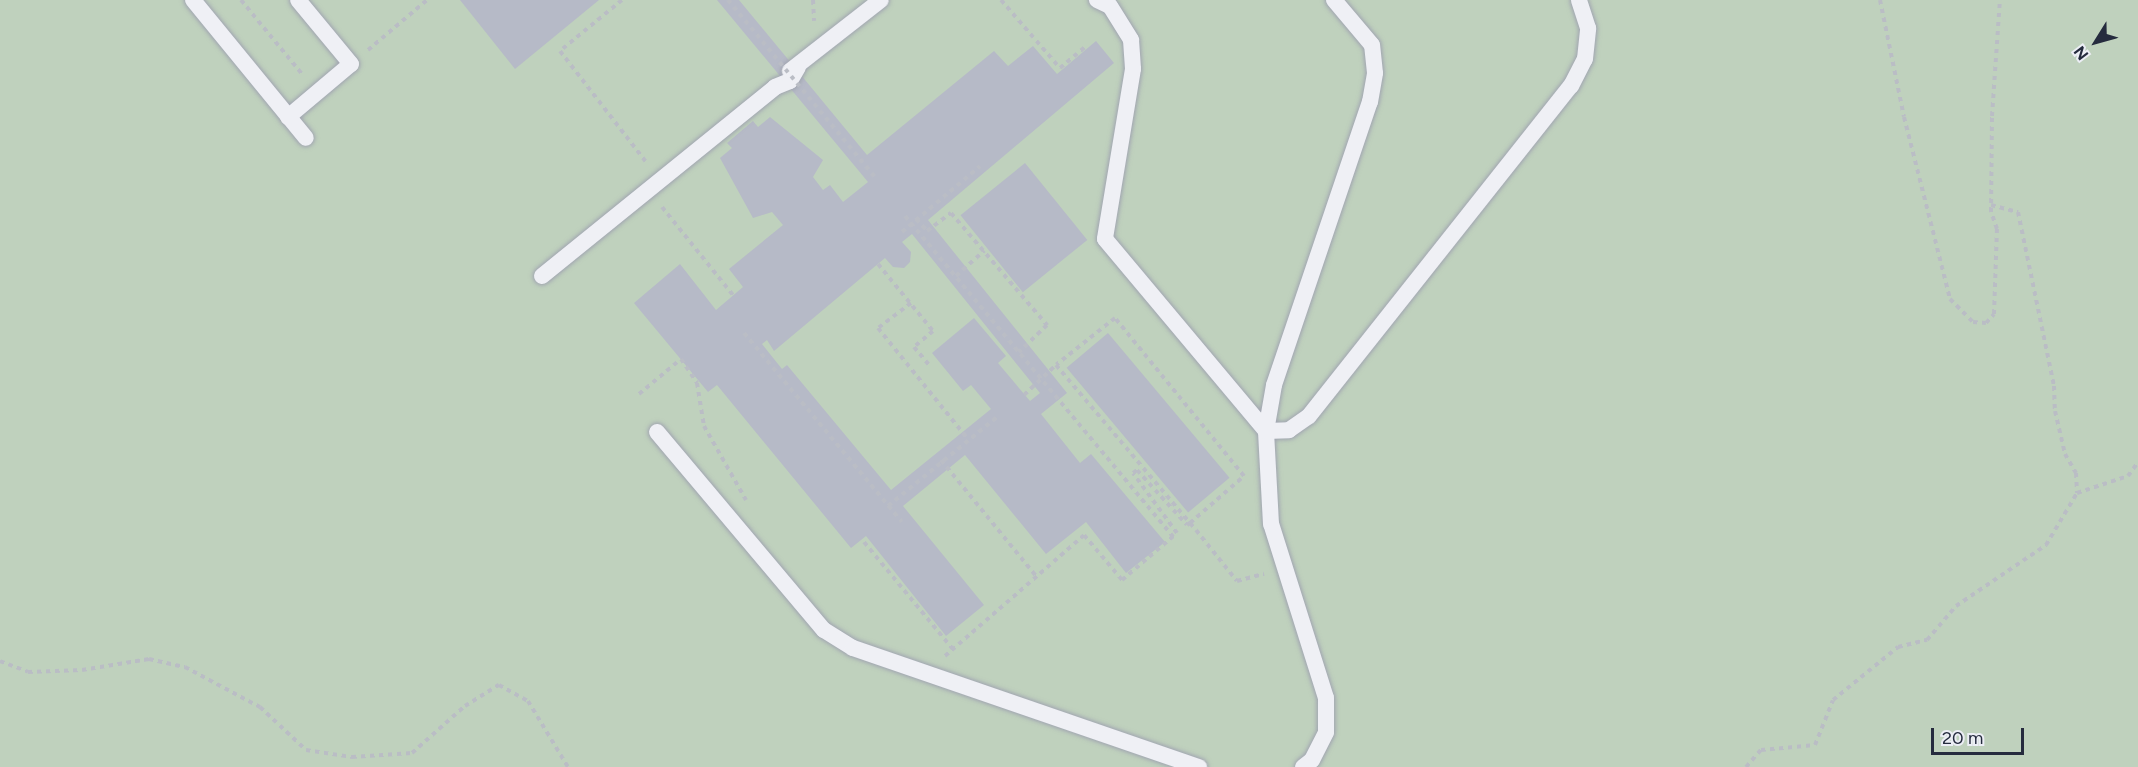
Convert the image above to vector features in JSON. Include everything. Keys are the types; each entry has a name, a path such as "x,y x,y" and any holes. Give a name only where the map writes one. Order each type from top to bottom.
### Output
{"lane":[{"path":"193,0 306,138"},
{"path":"288,117 351,64 298,0"},
{"path":"542,276 775,87 785,74 798,67 881,0"},
{"path":"1097,0 1110,6 1131,40 1133,69 1105,239 1266,431"},
{"path":"1303,767 1312,760 1326,732 1326,698 1271,524 1266,431 1274,385 1370,102 1375,73 1372,45 1334,0"},
{"path":"1266,431 1289,430 1309,416 1571,86 1585,59 1588,28 1579,0"},
{"path":"657,432 824,630 853,648 1199,767"}],"path":[{"path":"241,0 317,93"},
{"path":"381,39 427,0"},
{"path":"622,0 560,51 733,295"},
{"path":"728,0 874,177"},
{"path":"1001,0 1060,68 1086,46"},
{"path":"1880,0 1940,270 1950,299 1973,322 1986,323 1994,314 1997,230 1991,205 1992,116 2000,0"},
{"path":"902,232 980,166"},
{"path":"1746,767 1761,750 1815,745 1833,700 1898,647 1927,640 1956,606 2046,545 2077,493 2076,473 2066,454 2058,421 2054,386 2018,212 1991,205"},
{"path":"916,219 927,231 951,213 1047,326 1018,352"},
{"path":"905,216 1173,537"},
{"path":"956,276 984,251"},
{"path":"878,264 933,331 914,347 929,366"},
{"path":"910,303 879,328 968,439"},
{"path":"1024,394 1115,318 1244,476 1190,523"},
{"path":"744,333 902,522"},
{"path":"639,394 681,359 697,383 704,426 744,491 748,508"},
{"path":"1056,365 1237,581 1285,569"},
{"path":"888,506 941,460 997,417"},
{"path":"941,460 1036,576"},
{"path":"2077,493 2128,476 2138,462"},
{"path":"947,652 1084,535 1122,580 1173,537 1177,533 1133,473 1137,470 1190,523"},
{"path":"864,542 952,648"},
{"path":"0,661 28,672 82,670 149,659 185,667 260,707 306,750 352,758 412,753 465,706 499,685 528,701 568,767"}],"green space":[{"path":"0,0 2138,0 2138,767 0,767"}],"building":[{"path":"460,0 599,0 515,69"},
{"path":"717,0 739,0 867,155 994,51 1008,66 1033,46 1057,74 1096,41 1114,63 928,220 1067,393 1041,414 1080,463 1091,454 1165,542 1126,573 1086,522 1046,554 965,455 903,506 984,605 946,636 866,536 851,548 717,385 708,392 634,303 680,264 716,310 743,287 729,269 783,225 772,212 753,218 720,158 732,148 727,143 753,121 758,127 770,117 823,160 813,177 823,190 830,185 843,202 868,182","holes":["912,234 1040,393 1030,401 998,363 1006,356 974,318 932,353 963,391 971,385 991,409 891,490 787,365 782,369 762,344 767,340 774,351 885,258 893,267 904,268 910,262 911,252 902,242"]},
{"path":"1025,163 1087,240 1023,292 960,215"},
{"path":"1108,333 1229,478 1188,512 1067,368"}]}
